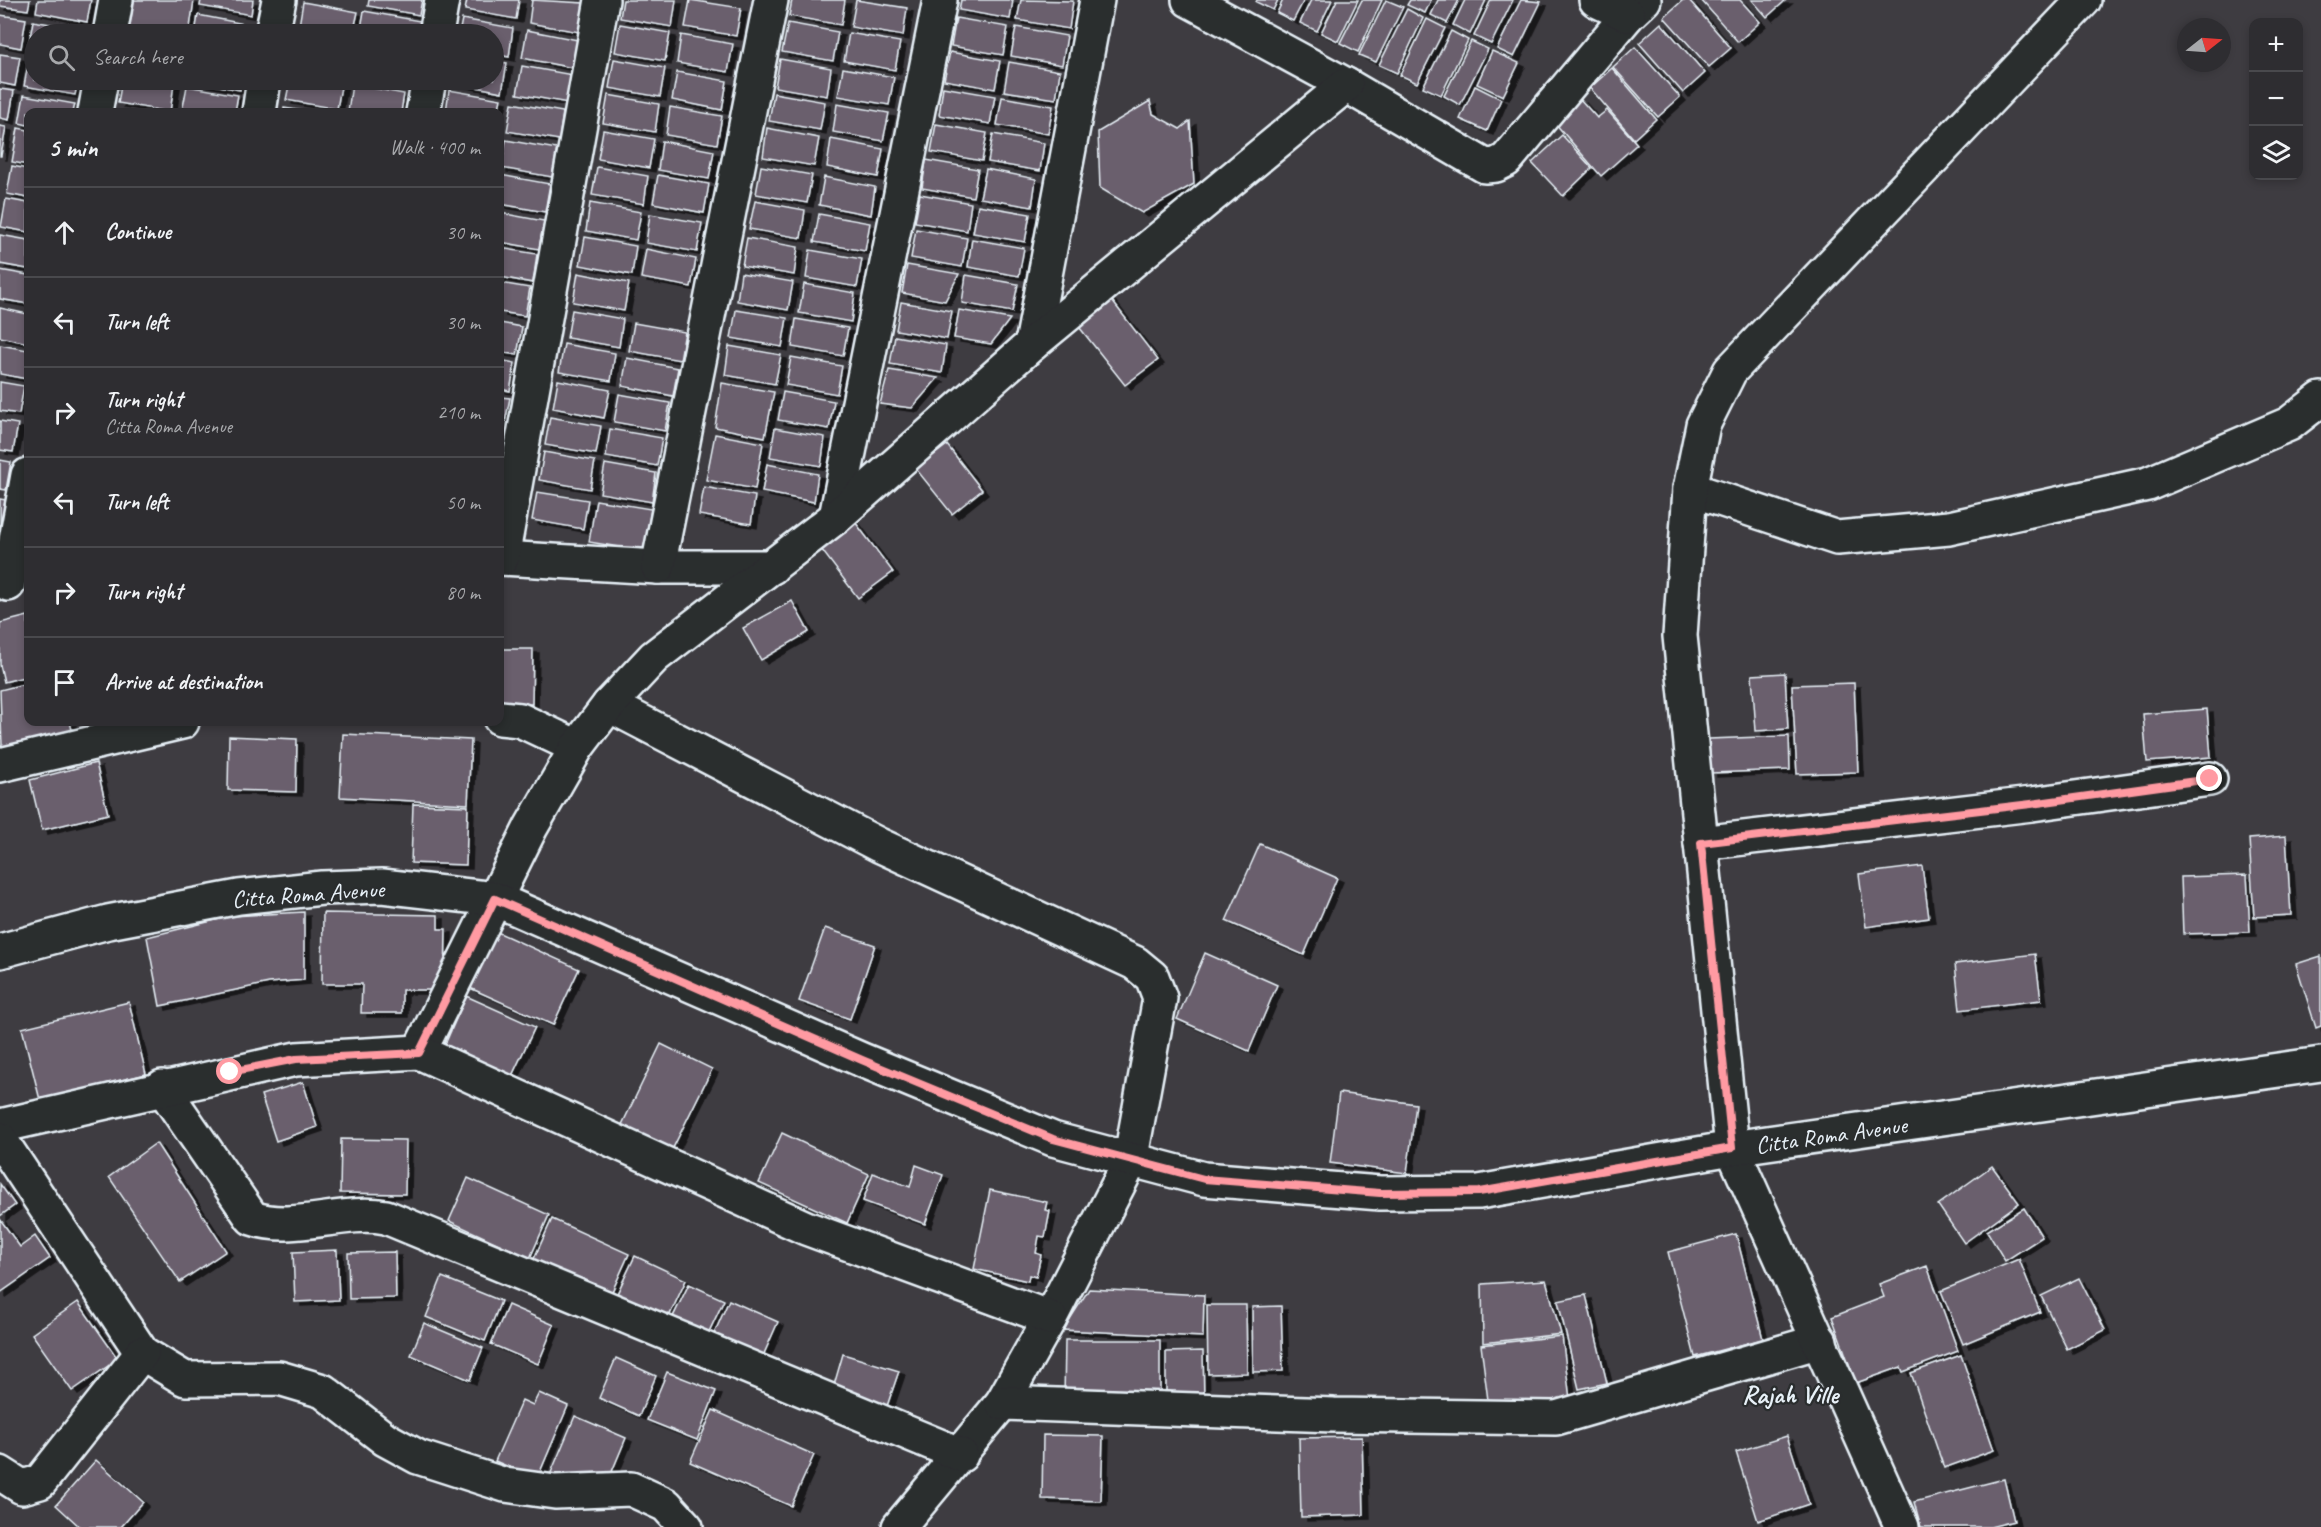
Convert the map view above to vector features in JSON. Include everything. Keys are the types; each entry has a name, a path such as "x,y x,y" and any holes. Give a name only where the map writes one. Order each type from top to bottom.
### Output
{"street":[{"path":"112,24 116,0"},
{"path":"274,24 279,0"},
{"path":"438,24 442,0"},
{"path":"504,541 602,0"},
{"path":"658,567 771,0"},
{"path":"836,517 940,0"},
{"path":"1032,344 1097,0"},
{"path":"1189,0 1346,85 1485,166 1496,165 1506,160 1636,7"},
{"path":"1596,0 1636,7"},
{"path":"1902,1527 1732,1148 1680,636 1690,489 1703,425 1730,371 2084,0"},
{"path":"419,1053 531,827 577,747 609,705 654,657 836,517 1032,344 1346,85"},
{"path":"96,108 99,90"},
{"path":"259,108 262,90"},
{"path":"424,108 427,90"},
{"path":"1690,489 1837,538 1949,528 2148,484 2289,424 2321,399"},
{"path":"12,583 24,502"},
{"path":"504,558 658,567 771,567"},
{"path":"609,705 879,845 1135,963 1152,977 1160,998 1130,1162 1050,1318 1002,1403 899,1527"},
{"path":"504,718 520,720 577,747"},
{"path":"0,765 165,726"},
{"path":"1701,843 2031,804 2210,779"},
{"name":"Citta Roma Avenue","path":"0,951 108,922 238,897 322,888 382,886 495,899 1053,1139 1130,1162 1204,1179 1293,1188 1380,1193 1468,1192 1732,1148 2321,1064"},
{"path":"0,1126 162,1087 296,1059 419,1053 806,1228 1050,1318"},
{"path":"162,1087 252,1218 269,1224 368,1214 386,1217 961,1455"},
{"path":"0,1139 142,1353 185,1379 279,1378 323,1391 385,1439 418,1457 506,1485 555,1492 631,1489 666,1505 686,1527"},
{"path":"1002,1403 1334,1415 1556,1418 1820,1341"},
{"path":"0,1473 22,1488 40,1482 142,1353"}],"building":[{"path":"0,0 30,0 28,10 0,6"},
{"path":"38,0 91,0 87,22 36,12"},
{"path":"134,0 194,0 190,24 130,24"},
{"path":"201,0 253,0 251,15 200,6"},
{"path":"369,0 422,0 419,15 368,6"},
{"path":"467,0 519,0 516,19 465,10"},
{"path":"532,0 584,3 579,32 529,23"},
{"path":"623,0 676,0 672,27 620,18"},
{"path":"690,0 741,8 736,36 685,27"},
{"path":"792,0 845,0 841,25 789,16"},
{"path":"856,0 907,8 903,36 851,27"},
{"path":"961,0 1013,0 1010,19 959,10"},
{"path":"1021,0 1073,1 1069,29 1017,20"},
{"path":"1257,0 1278,0 1273,10 1256,2"},
{"path":"1283,0 1304,0 1293,21 1277,13"},
{"path":"1311,0 1332,0 1317,31 1300,23"},
{"path":"1337,0 1358,0 1338,41 1321,33"},
{"path":"1362,0 1382,0 1358,52 1340,43"},
{"path":"1386,0 1403,7 1376,62 1359,55"},
{"path":"1410,0 1431,0 1425,13 1407,5"},
{"path":"1438,0 1459,0 1447,23 1431,15"},
{"path":"1465,0 1486,0 1470,34 1453,25"},
{"path":"1491,0 1513,0 1491,44 1474,36"},
{"path":"1521,0 1541,2 1514,57 1497,49"},
{"path":"1683,0 1689,0 1731,48 1709,67 1664,17"},
{"path":"1701,0 1740,0 1760,22 1738,42"},
{"path":"1752,0 1786,0 1767,17"},
{"path":"303,2 358,12 355,24 299,24"},
{"path":"1407,9 1423,18 1397,73 1379,65"},
{"path":"364,11 420,21 419,24 362,24"},
{"path":"0,15 26,19 21,48 0,44"},
{"path":"198,15 245,24 197,24"},
{"path":"956,18 1008,27 1003,55 951,46"},
{"path":"462,19 490,24 461,24"},
{"path":"1427,19 1445,28 1417,83 1400,75"},
{"path":"33,21 50,24 32,24"},
{"path":"788,23 838,32 833,61 782,52"},
{"path":"1661,23 1705,73 1683,93 1639,43"},
{"path":"620,24 670,33 665,61 615,52"},
{"path":"504,26 513,28 509,57 504,56"},
{"path":"1016,27 1067,36 1062,65 1011,56"},
{"path":"527,30 578,40 573,68 522,58"},
{"path":"1451,31 1468,40 1441,95 1423,87"},
{"path":"849,33 900,42 895,70 844,61"},
{"path":"681,35 733,44 728,72 677,63"},
{"path":"1471,41 1488,49 1460,105 1444,96"},
{"path":"1635,47 1680,97 1658,117 1613,67"},
{"path":"1492,51 1519,63 1503,96 1477,84"},
{"path":"950,52 1000,61 995,89 944,80"},
{"path":"0,54 20,57 15,86 0,83"},
{"path":"614,59 665,68 660,97 609,88"},
{"path":"780,59 831,68 827,96 775,87"},
{"path":"1009,62 1060,71 1056,99 1004,91"},
{"path":"504,63 507,63 504,80"},
{"path":"522,66 573,75 568,103 517,94"},
{"path":"843,68 894,77 889,105 838,96"},
{"path":"1612,68 1656,119 1634,139 1590,88"},
{"path":"677,72 727,81 722,110 672,100"},
{"path":"1475,86 1501,99 1487,131 1460,119"},
{"path":"943,87 995,96 990,124 939,115"},
{"path":"0,89 14,91 9,120 0,118"},
{"path":"47,90 76,90 75,95"},
{"path":"120,90 173,90 171,108 147,108 118,103"},
{"path":"186,90 210,90 238,95 236,108 183,108"},
{"path":"288,90 340,90 337,108 286,100"},
{"path":"351,90 383,90 404,94 402,108 349,108"},
{"path":"449,90 501,99 499,108 447,108"},
{"path":"774,93 825,102 820,130 769,121"},
{"path":"24,95 75,104 74,108 24,108 24,124 19,123"},
{"path":"608,95 659,104 655,132 603,123"},
{"path":"1002,97 1053,106 1048,134 997,125"},
{"path":"1580,99 1597,118 1607,110 1637,144 1601,176 1554,122"},
{"path":"1150,101 1153,114 1180,129 1190,121 1194,184 1142,213 1100,188 1098,132"},
{"path":"512,103 563,112 559,140 507,131"},
{"path":"837,104 889,113 883,141 833,132"},
{"path":"670,107 722,116 717,144 666,135"},
{"path":"936,124 987,133 982,161 931,152"},
{"path":"0,126 6,127 1,156 0,156"},
{"path":"18,128 24,129 24,164 12,162"},
{"path":"767,128 819,138 814,166 763,157"},
{"path":"603,130 654,139 649,168 598,159"},
{"path":"993,134 1044,143 1040,171 988,162"},
{"path":"1562,135 1592,168 1563,196 1532,163"},
{"path":"831,139 883,149 878,177 827,167"},
{"path":"506,140 557,149 552,177 504,169"},
{"path":"662,141 714,151 709,179 658,170"},
{"path":"926,160 978,169 973,197 922,188"},
{"path":"12,166 24,168 24,197 7,194"},
{"path":"761,166 812,175 807,203 756,194"},
{"path":"597,167 648,176 644,204 592,195"},
{"path":"986,169 1036,179 1032,207 980,198"},
{"path":"658,175 709,184 704,213 653,203"},
{"path":"504,176 550,184 545,212 504,205"},
{"path":"824,177 875,187 871,215 819,205"},
{"path":"920,194 971,203 967,231 915,222"},
{"path":"6,199 24,202 24,231 1,227"},
{"path":"755,201 805,210 801,238 749,229"},
{"path":"590,203 641,212 636,240 586,231"},
{"path":"978,205 1030,214 1025,242 973,233"},
{"path":"504,214 544,221 539,249 504,243"},
{"path":"650,214 702,223 697,252 646,243"},
{"path":"819,214 870,223 865,251 814,242"},
{"path":"916,229 967,238 962,267 911,258"},
{"path":"0,235 24,239 24,268 0,264"},
{"path":"585,237 636,246 632,275 580,265"},
{"path":"747,238 798,247 794,275 742,266"},
{"path":"972,239 1024,248 1019,276 968,267"},
{"path":"504,249 537,254 533,283 504,278"},
{"path":"646,249 696,259 691,287 641,278"},
{"path":"810,250 862,259 857,287 806,278"},
{"path":"907,265 959,274 945,301 902,293"},
{"path":"0,270 24,274 24,303 0,299"},
{"path":"578,273 629,283 624,311 573,302"},
{"path":"741,273 793,282 788,310 737,301"},
{"path":"966,275 1018,284 1012,312 962,303"},
{"path":"504,284 530,288 525,316 504,313"},
{"path":"804,284 855,293 851,322 799,313"},
{"path":"1109,297 1158,360 1125,385 1076,323"},
{"path":"901,302 952,311 947,339 896,330"},
{"path":"0,308 24,313 24,342 0,337"},
{"path":"572,310 623,319 619,347 567,338"},
{"path":"736,310 787,318 782,347 731,338"},
{"path":"959,310 1010,319 991,344 954,338"},
{"path":"796,319 848,328 843,356 792,347"},
{"path":"634,323 685,332 680,360 629,351"},
{"path":"504,324 522,327 517,355 504,353"},
{"path":"895,336 946,345 942,373 890,364"},
{"path":"564,344 615,353 611,381 559,372"},
{"path":"0,345 24,349 24,378 0,374"},
{"path":"729,346 781,355 775,384 725,375"},
{"path":"791,357 842,366 837,394 786,385"},
{"path":"627,358 678,368 673,396 622,386"},
{"path":"504,361 515,363 510,391 504,390"},
{"path":"889,370 938,378 912,408 880,404"},
{"path":"558,380 610,390 604,418 553,408"},
{"path":"0,382 24,386 19,414 0,411"},
{"path":"722,383 774,392 765,437 715,427"},
{"path":"783,392 834,401 829,429 778,420"},
{"path":"619,394 670,403 665,431 614,422"},
{"path":"504,397 510,398 504,427"},
{"path":"550,417 601,426 596,454 545,445"},
{"path":"0,421 18,424 13,452 0,450"},
{"path":"775,428 825,437 821,466 770,457"},
{"path":"610,429 662,438 657,466 606,457"},
{"path":"715,434 763,443 755,489 706,480"},
{"path":"947,445 982,490 952,514 916,469"},
{"path":"544,452 595,461 590,489 539,480"},
{"path":"0,460 11,462 6,490 0,489"},
{"path":"605,464 656,473 652,502 600,493"},
{"path":"767,464 818,474 814,502 762,492"},
{"path":"704,487 755,496 751,524 699,515"},
{"path":"537,492 588,500 583,529 532,520"},
{"path":"0,499 6,500 0,541"},
{"path":"596,500 651,509 644,551 589,542"},
{"path":"852,518 893,572 858,598 818,545"},
{"path":"792,601 809,632 761,660 743,628"},
{"path":"24,617 24,677 4,682 0,665 0,623"},
{"path":"504,649 533,649 532,704 504,704"},
{"path":"1785,673 1788,729 1756,731 1752,675"},
{"path":"1854,683 1858,772 1797,774 1792,685"},
{"path":"24,684 24,726 71,726 72,730 2,748 0,690"},
{"path":"2207,709 2211,757 2147,762 2143,714"},
{"path":"343,734 471,740 468,804 340,797"},
{"path":"229,736 297,739 296,792 228,790"},
{"path":"1789,736 1790,770 1711,773 1709,739"},
{"path":"96,763 108,814 42,830 30,780"},
{"path":"413,804 468,806 466,865 411,863"},
{"path":"2286,836 2291,915 2254,917 2249,839"},
{"path":"1260,844 1337,878 1304,955 1226,921"},
{"path":"1922,866 1929,918 1866,927 1859,874"},
{"path":"2247,875 2250,932 2183,934 2181,877"},
{"path":"304,912 304,980 269,983 160,1006 147,937 232,916"},
{"path":"323,913 438,915 438,929 446,929 445,982 435,983 434,990 402,990 402,1013 361,1013 362,984 322,984"},
{"path":"825,928 875,945 850,1019 799,1001"},
{"path":"495,931 579,969 553,1025 470,988"},
{"path":"1205,953 1277,985 1249,1051 1177,1019"},
{"path":"2035,954 2041,1000 1960,1010 1955,964"},
{"path":"2321,956 2321,1026 2316,1028 2296,964"},
{"path":"466,996 535,1027 510,1080 443,1049"},
{"path":"129,1002 146,1074 40,1100 22,1028"},
{"path":"661,1044 712,1069 668,1158 618,1133"},
{"path":"303,1082 317,1127 276,1141 261,1095"},
{"path":"1339,1093 1416,1104 1407,1173 1330,1163"},
{"path":"782,1133 869,1174 847,1223 759,1183"},
{"path":"341,1139 406,1140 405,1194 340,1193"},
{"path":"156,1143 226,1251 180,1282 109,1177"},
{"path":"916,1165 943,1175 925,1224 863,1201 873,1173 910,1187"},
{"path":"1992,1166 2019,1203 1964,1243 1938,1205"},
{"path":"468,1178 549,1215 530,1258 449,1221"},
{"path":"0,1184 15,1205 0,1216"},
{"path":"990,1190 1047,1202 1045,1210 1050,1211 1045,1237 1039,1236 1036,1253 1041,1255 1036,1277 1029,1275 1028,1281 974,1269"},
{"path":"2024,1208 2042,1237 2005,1261 1987,1231"},
{"path":"0,1219 20,1247 35,1236 50,1258 0,1293"},
{"path":"552,1219 629,1254 610,1296 533,1261"},
{"path":"1736,1234 1763,1339 1695,1357 1668,1252"},
{"path":"337,1250 339,1300 295,1302 293,1252"},
{"path":"395,1252 396,1298 349,1299 348,1253"},
{"path":"635,1256 686,1280 666,1323 615,1298"},
{"path":"2019,1259 2040,1312 1963,1344 1941,1291"},
{"path":"1927,1266 1958,1351 1903,1372 1901,1367 1856,1383 1832,1317 1884,1297 1879,1284"},
{"path":"442,1277 501,1301 485,1341 426,1317"},
{"path":"2079,1278 2105,1330 2067,1349 2041,1296"},
{"path":"1546,1280 1561,1334 1483,1343 1482,1284"},
{"path":"689,1284 724,1300 705,1340 670,1323"},
{"path":"1089,1289 1204,1295 1203,1337 1063,1330"},
{"path":"1586,1295 1607,1383 1579,1389 1558,1301"},
{"path":"729,1300 778,1322 759,1365 710,1343"},
{"path":"78,1302 118,1359 72,1391 32,1334"},
{"path":"508,1305 554,1325 538,1364 491,1344"},
{"path":"1207,1305 1246,1305 1247,1373 1208,1374"},
{"path":"1281,1306 1283,1371 1253,1372 1252,1307"},
{"path":"424,1323 483,1348 470,1380 411,1355"},
{"path":"1562,1336 1571,1407 1490,1416 1481,1345"},
{"path":"1065,1340 1160,1340 1160,1399 1064,1399"},
{"path":"1203,1351 1204,1401 1166,1400 1166,1352"},
{"path":"843,1354 899,1371 886,1409 832,1392"},
{"path":"1961,1355 1994,1450 1944,1468 1911,1373"},
{"path":"616,1358 656,1376 639,1416 599,1398"},
{"path":"667,1372 716,1391 697,1440 647,1420"},
{"path":"539,1393 568,1406 537,1479 495,1461 522,1400 533,1405"},
{"path":"713,1410 814,1455 791,1506 690,1462"},
{"path":"575,1416 626,1438 608,1481 592,1473 585,1490 550,1475"},
{"path":"1043,1435 1103,1436 1101,1501 1042,1499"},
{"path":"1787,1436 1809,1504 1758,1521 1736,1452"},
{"path":"1362,1437 1364,1515 1301,1517 1299,1438"},
{"path":"96,1460 143,1502 121,1527 80,1527 56,1505"},
{"path":"2004,1479 2014,1521 1990,1527 1921,1527 1914,1502"}],"district":[{"name":"Rajah Ville","path":"1790,1394"}],"route":[{"path":"230,1072 296,1059 419,1053 495,899 969,1105 1053,1139 1130,1162 1204,1179 1293,1188 1380,1193 1479,1192 1732,1148 1701,843 2031,804 2210,779"}]}
